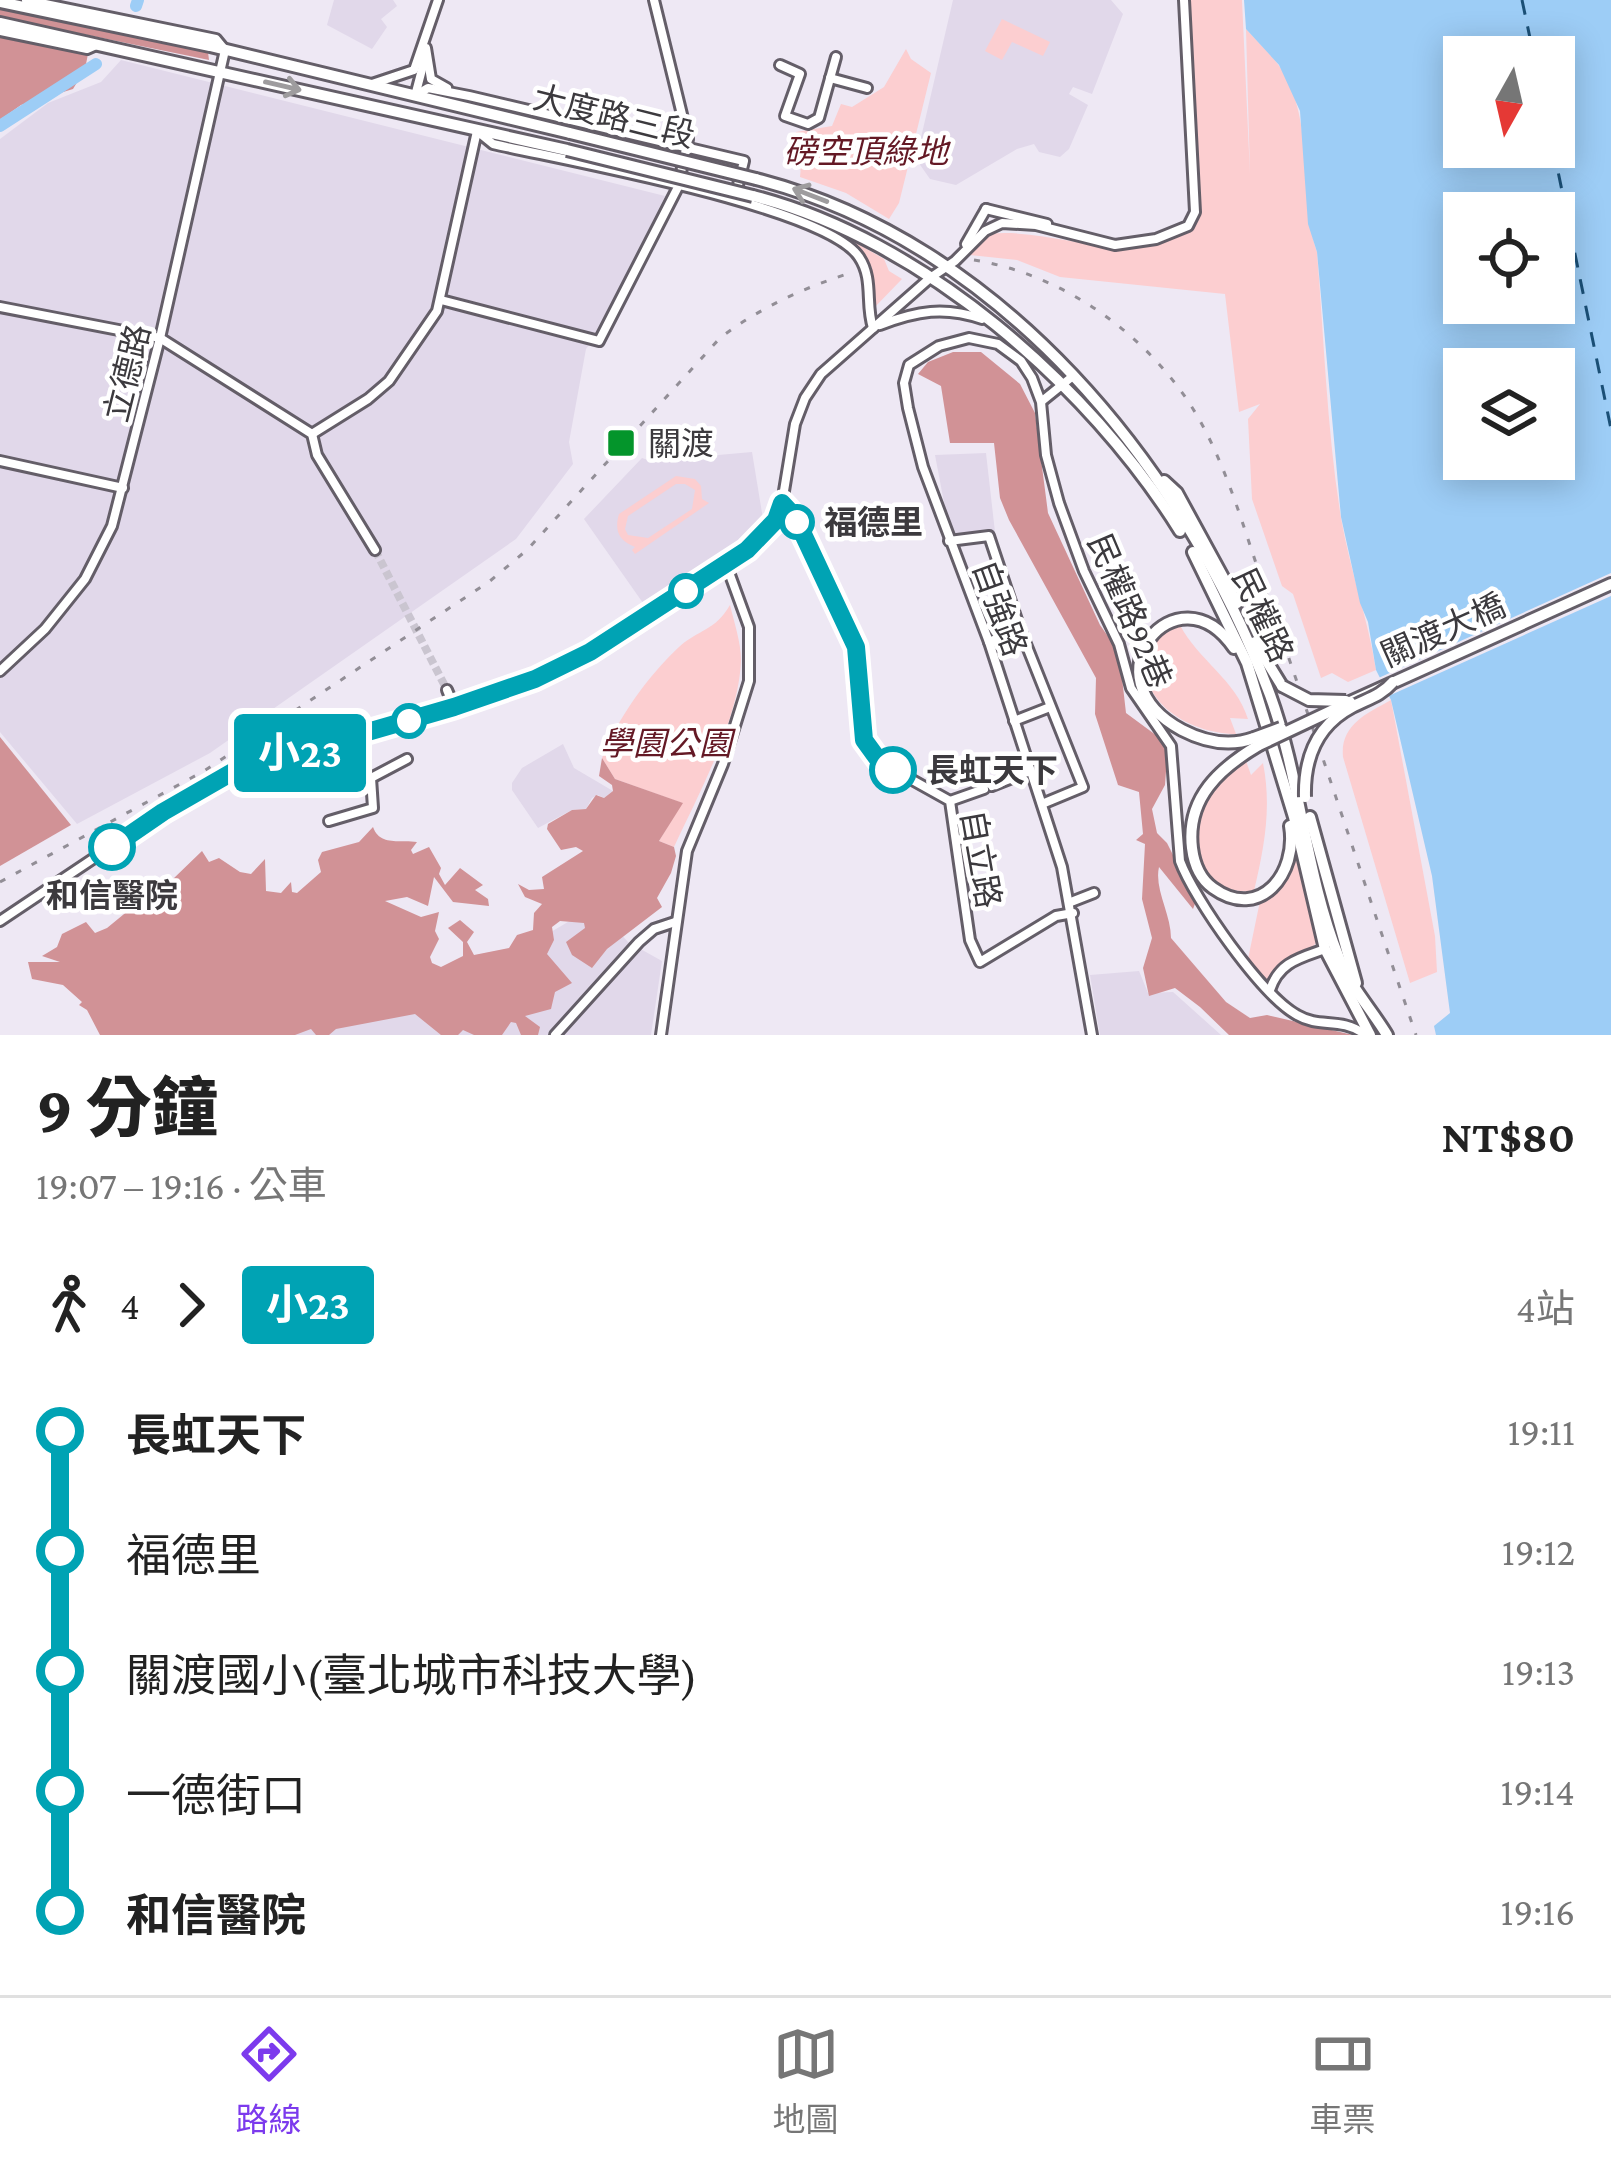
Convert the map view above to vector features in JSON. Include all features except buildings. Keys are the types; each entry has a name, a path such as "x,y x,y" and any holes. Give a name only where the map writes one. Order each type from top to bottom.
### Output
{"main road":[{"name":"大度路三段","path":"0,2 143,28 756,178 862,218 970,285"},
{"name":"大度路三段","path":"0,27 128,51 753,196 817,217 958,294"},
{"name":"民權路","path":"970,285 1073,376 1129,451 1227,608 1255,692 1276,735 1285,793 1325,949 1368,1035"},
{"name":"民權路","path":"958,294 998,324 1149,466 1227,608 1276,735 1332,940 1346,974 1387,1035"},
{"path":"1149,466 1177,493 1221,568 1273,676 1309,700 1350,702"},
{"name":"關渡大橋","path":"1255,692 1234,647 1210,623 1178,620 1161,626 1146,638 1138,658 1139,680 1147,697 1176,727 1200,739 1256,741 1611,584"},
{"path":"1357,987 1305,797 1306,763 1329,724 1347,709 1384,693 1393,682"},
{"name":"關渡大橋","path":"1256,741 1209,783 1192,820 1194,863 1213,888 1240,898 1255,896 1270,890 1285,874 1292,856 1285,793"}],"street":[{"path":"26,0 111,22"},
{"path":"371,84 410,74 425,46 438,0"},
{"path":"441,300 599,340 678,187 688,136 655,0"},
{"path":"976,238 1002,224 1065,232 1115,245 1137,244 1170,235 1192,222 1184,0"},
{"path":"425,46 430,79 469,96"},
{"name":"立德路","path":"0,671 45,629 85,579 112,526 225,50"},
{"path":"415,97 426,57"},
{"path":"780,65 800,74 785,110 788,119 808,124 819,118 836,57"},
{"path":"830,77 867,88"},
{"path":"415,97 428,88 469,96"},
{"name":"大度路三段","path":"469,96 744,161 734,200"},
{"path":"313,434 389,381 441,300 477,131"},
{"name":"大度路三段","path":"477,131 493,144 734,200 826,230 856,253 867,275 873,328"},
{"path":"986,209 1038,220 1065,232"},
{"path":"959,258 986,209"},
{"path":"0,922 163,812 236,770 535,679 590,652 726,564 762,536 782,503 795,424 821,374 929,278 959,258 989,220 986,209"},
{"path":"0,307 160,338 313,434 317,454 375,550"},
{"path":"873,328 928,310 962,312 998,324"},
{"name":"自強路","path":"1041,402 1022,361 998,344 969,338 921,355 909,365 904,382 923,467 989,642 1072,907 1092,1035"},
{"path":"1041,402 1073,376"},
{"name":"民權路92巷","path":"1041,402 1046,455 1084,571 1119,644 1131,688 1171,746 1180,861 1227,945 1241,959"},
{"path":"0,461 123,488"},
{"name":"自立路","path":"782,503 795,517 856,647 864,740 880,762 950,801 970,940 980,962 1072,907"},
{"path":"950,541 989,536 1083,788 1042,804"},
{"path":"661,1035 692,834 723,764 749,682 749,627 726,564"},
{"path":"989,642 1020,629"},
{"path":"447,690 454,707"},
{"path":"1014,721 1050,707"},
{"path":"329,790 371,778 407,759"},
{"path":"950,801 1030,771"},
{"path":"329,821 373,808 371,778"},
{"path":"1072,907 1094,893"},
{"path":"555,1035 639,942 654,929 675,922"},
{"path":"1270,990 1278,971 1290,962 1325,949"},
{"name":"民權路","path":"1241,959 1299,1017 1343,1022 1368,1035"}],"shaded area":[{"path":"334,0 393,0 397,6 381,19 387,27 372,49 327,25"},
{"path":"953,0 1111,0 1123,14 1092,94 1073,87 1069,94 1088,105 1069,149 1060,157 1039,152 1034,144 956,185 930,179 916,159"},
{"path":"0,8 208,52 209,60 0,17"},
{"path":"0,36 88,54 85,69 73,89 21,105 0,120"},
{"path":"121,60 665,196 600,330 586,349 569,442 573,464 516,539 210,753 77,824 0,732 0,139 48,103 101,82"},
{"path":"953,352 981,352 1020,384 1035,413 1048,513 1100,625 1119,652 1126,713 1168,744 1165,785 1152,809 1157,833 1167,843 1196,901 1193,909 1159,867 1171,938 1226,1002 1250,1018 1267,1015 1353,1035 1229,1035 1175,988 1149,996 1143,968 1152,938 1142,899 1145,844 1136,840 1143,834 1139,792 1118,785 1095,714 1096,678 1009,520 1000,498 994,443 950,443 941,386 918,374 928,362"},
{"path":"752,452 763,519 755,531 643,603 584,519 642,458"},
{"path":"986,453 995,532 950,534 935,455"},
{"path":"0,737 71,825 0,866"},
{"path":"563,744 574,768 613,791 604,798 592,798 586,809 572,810 538,828 512,783 522,768"},
{"path":"602,758 615,779 683,803 659,841 674,847 676,856 657,898 662,907 607,949 592,968 572,955 566,942 585,928 584,923 560,921 552,927 554,940 547,954 572,983 555,992 551,1009 525,1016 540,1027 538,1035 521,1035 511,1022 502,1035 463,1030 458,1035 441,1035 415,1014 336,1029 329,1035 316,1035 311,1029 295,1035 100,1035 87,1010 79,1005 82,1002 63,985 32,979 28,962 60,962 42,956 57,947 62,934 86,922 95,933 107,928 202,851 209,862 219,858 251,874 265,859 266,891 281,893 291,882 292,892 297,893 321,872 322,852 359,842 373,827 386,840 417,842 413,854 429,847 445,885 460,868 483,885 475,890 488,899 489,906 453,902 434,877 428,906 407,897 385,901 421,917 439,912 435,931 439,939 432,963 441,967 463,956 463,942 448,928 460,920 474,932 467,942 474,955 509,948 517,935 533,930 534,913 542,904 525,897 518,884 529,890 544,889 542,877 583,851 576,847 561,850 548,824 572,810 586,809 596,795 604,798 613,791 599,776"},
{"path":"595,906 628,942 662,961 651,1035 278,1035 539,939"},
{"path":"1139,971 1148,993 1173,992 1221,1035 1100,1035 1090,975"}],"green space":[{"path":"1184,0 1242,0 1250,174 1246,29 1277,63 1297,107 1317,252 1336,485 1376,670 1348,682 1332,673 1321,678 1293,594 1282,586 1252,499 1248,419 1260,404 1239,412 1225,294 1060,277 1017,260 970,255 989,234 1122,247 1172,237 1195,222"},
{"path":"1002,19 1050,42 1043,56 1012,42 1002,60 985,51"},
{"name":"磅空頂綠地","path":"906,49 911,59 931,73 899,203 889,219 846,193 800,177 796,132 832,126 841,104 852,107 884,87"},
{"path":"853,241 884,259 889,271 902,279 871,311 872,268"},
{"path":"676,476 695,479 702,499 709,503 635,554 635,547 619,535 619,514","holes":["676,484 695,490 692,509 648,538 628,535 628,516"]},
{"name":"學園公園","path":"730,605 739,639 739,683 716,756 674,847 659,841 682,803 615,779 602,758 625,713 656,671 679,647 719,620"},
{"path":"1180,625 1242,705 1248,719 1230,718 1236,734 1182,719 1166,709 1147,680 1151,642"},
{"path":"1391,700 1435,936 1437,972 1410,983 1343,757 1350,729"},
{"path":"1246,761 1251,775 1263,763 1267,812 1254,891 1238,891 1205,871 1194,832 1210,792"},
{"path":"1297,848 1318,941 1265,981 1248,959 1260,901 1286,880"}],"water":[{"path":"1244,0 1611,0 1611,1035 1436,1035 1434,1026 1450,1013 1432,876 1391,700 1376,670 1341,517 1300,111 1279,65 1246,29"}],"pier":[{"path":"1611,573 1611,596 1384,698 1374,680"}],"waterway":[{"path":"136,6 138,0"},
{"path":"0,126 96,64"}],"ferry route":[{"path":"1522,0 1530,36"},
{"path":"1557,168 1611,429"}],"tunnel":[{"path":"375,550 447,690"}],"railway":[{"path":"974,260 1033,276 1088,304 1137,342 1194,410 1240,514 1416,1035"},
{"path":"0,882 204,771 490,581 527,550 720,338 783,299 853,272"}],"bus line":[{"name":"小23","path":"112,847 236,770 454,707 535,679 590,652 747,550 776,520 782,503 795,517 856,647 864,740 880,762 893,770"}],"place":[{"name":"關渡","path":"621,443"},
{"name":"福德里","path":"797,522"},
{"name":"長虹天下","path":"893,770"},
{"name":"和信醫院","path":"112,847"}]}
